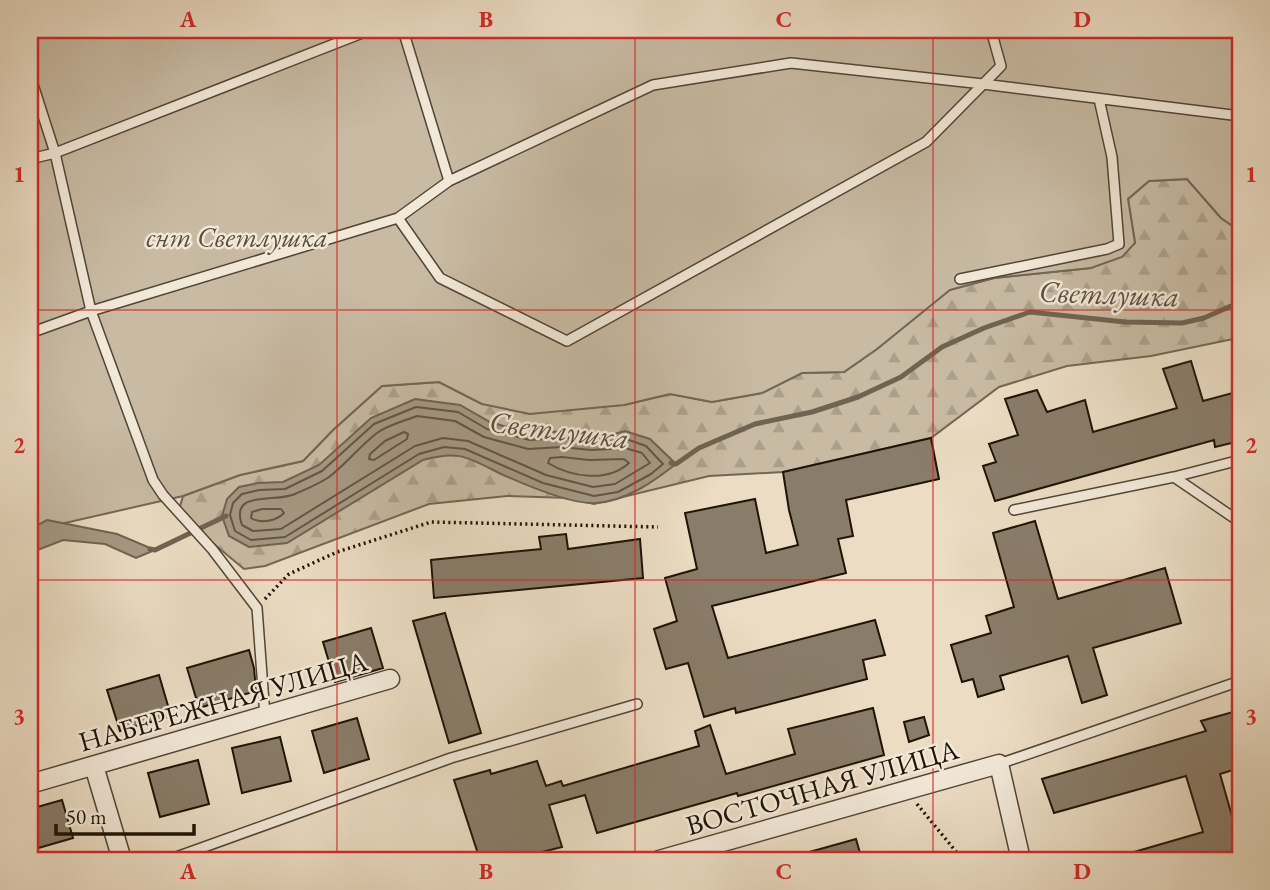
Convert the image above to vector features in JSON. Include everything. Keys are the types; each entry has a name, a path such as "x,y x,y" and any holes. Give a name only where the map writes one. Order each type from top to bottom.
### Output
{"street":[{"name":"НАБЕРЕЖНАЯ УЛИЦА","path":"30,784 390,679"},
{"name":"ВОСТОЧНАЯ УЛИЦА","path":"659,860 999,764"},
{"path":"999,764 1021,860"},
{"path":"94,766 121,860"}],"lane":[{"path":"30,159 55,153 370,30"},
{"path":"403,30 449,181"},
{"path":"398,218 440,278 567,341 926,142 1001,66 990,30"},
{"path":"30,333 91,311 398,218 449,181 653,85 791,64 983,84 1240,116"},
{"path":"30,75 55,153 91,311 153,480 163,495 212,549 257,608 265,716"},
{"path":"960,279 1107,249 1119,244 1112,157 1099,99"},
{"path":"1014,510 1174,477 1240,460"},
{"path":"1174,477 1240,522"},
{"path":"999,764 1240,681"},
{"path":"168,860 440,762 637,704"}],"path":[{"path":"257,608 289,574 337,552 431,522 658,527"},
{"path":"905,789 963,860"}],"green space":[{"name":"снт Светлушка","path":"30,30 1240,30 1240,231 1221,218 1187,179 1149,181 1128,199 1135,243 1122,257 1091,268 994,278 950,290 844,372 802,373 762,393 712,402 670,394 624,405 530,414 482,404 439,382 382,386 303,461 240,475 183,496 30,531"},
{"path":"1187,179 1221,218 1240,231 1240,340 1233,339 1151,356 1067,366 999,387 931,438 783,472 709,476 594,504 569,498 507,496 429,504 265,566 244,569 196,529 179,510 183,496 240,475 303,461 382,386 439,382 482,404 582,407 624,405 670,394 712,402 762,393 802,373 844,372 877,349 949,290 994,278 1091,268 1135,243 1128,199 1149,181"}],"water":[{"path":"415,399 460,405 490,422 531,434 562,431 614,434 625,431 650,439 676,464 628,495 586,503 520,482 462,457 435,457 423,460 287,543 249,547 229,536 222,516 227,499 239,487 283,482 319,465 371,418"},
{"path":"47,520 117,534 155,550 136,558 105,544 63,540 30,553 30,529"}],"building":[{"path":"1191,361 1203,401 1240,391 1240,441 1215,447 1214,440 995,501 983,466 996,462 989,444 1018,435 1005,399 1037,390 1047,412 1085,400 1093,432 1177,408 1163,369"},
{"path":"931,438 939,479 846,500 853,536 838,539 846,573 712,606 728,658 875,620 885,655 863,660 867,679 736,713 735,708 704,717 688,663 666,669 654,629 677,621 665,578 697,569 685,513 755,499 766,553 798,545 783,472"},
{"path":"1035,521 1058,599 1165,568 1181,623 1093,648 1107,695 1082,703 1068,656 1000,676 1004,689 978,697 973,679 962,682 951,645 991,633 986,616 1014,607 993,533"},
{"path":"566,534 568,549 640,539 643,578 434,598 431,560 541,549 539,537"},
{"path":"445,613 481,733 449,743 413,621"},
{"path":"371,628 383,668 335,682 323,642"},
{"path":"249,650 256,691 199,708 187,668"},
{"path":"159,675 171,716 120,731 107,690"},
{"path":"873,708 884,755 597,833 585,795 549,805 562,847 518,858 519,860 480,860 454,780 490,770 491,774 537,761 546,786 561,781 563,786 699,746 695,731 710,725 726,774 795,754 788,729"},
{"path":"1240,710 1240,768 1220,774 1234,823 1240,822 1240,860 1120,860 1120,856 1203,832 1186,776 1054,813 1042,779 1206,731 1201,721"},
{"path":"924,717 929,735 909,742 904,722"},
{"path":"357,718 369,759 324,773 312,731"},
{"path":"280,737 291,781 242,793 232,748"},
{"path":"198,760 209,804 160,817 148,773"},
{"path":"62,800 73,838 35,849 30,831 30,809"},
{"path":"856,839 862,860 796,860 795,856"}],"waterway":[{"name":"Светлушка","path":"671,463 676,464 699,448 755,424 812,412 858,397 901,377 942,347 984,328 1030,312 1125,322 1182,323 1204,318 1240,302"},
{"name":"Светлушка","path":"150,549 155,550 226,516"}]}
